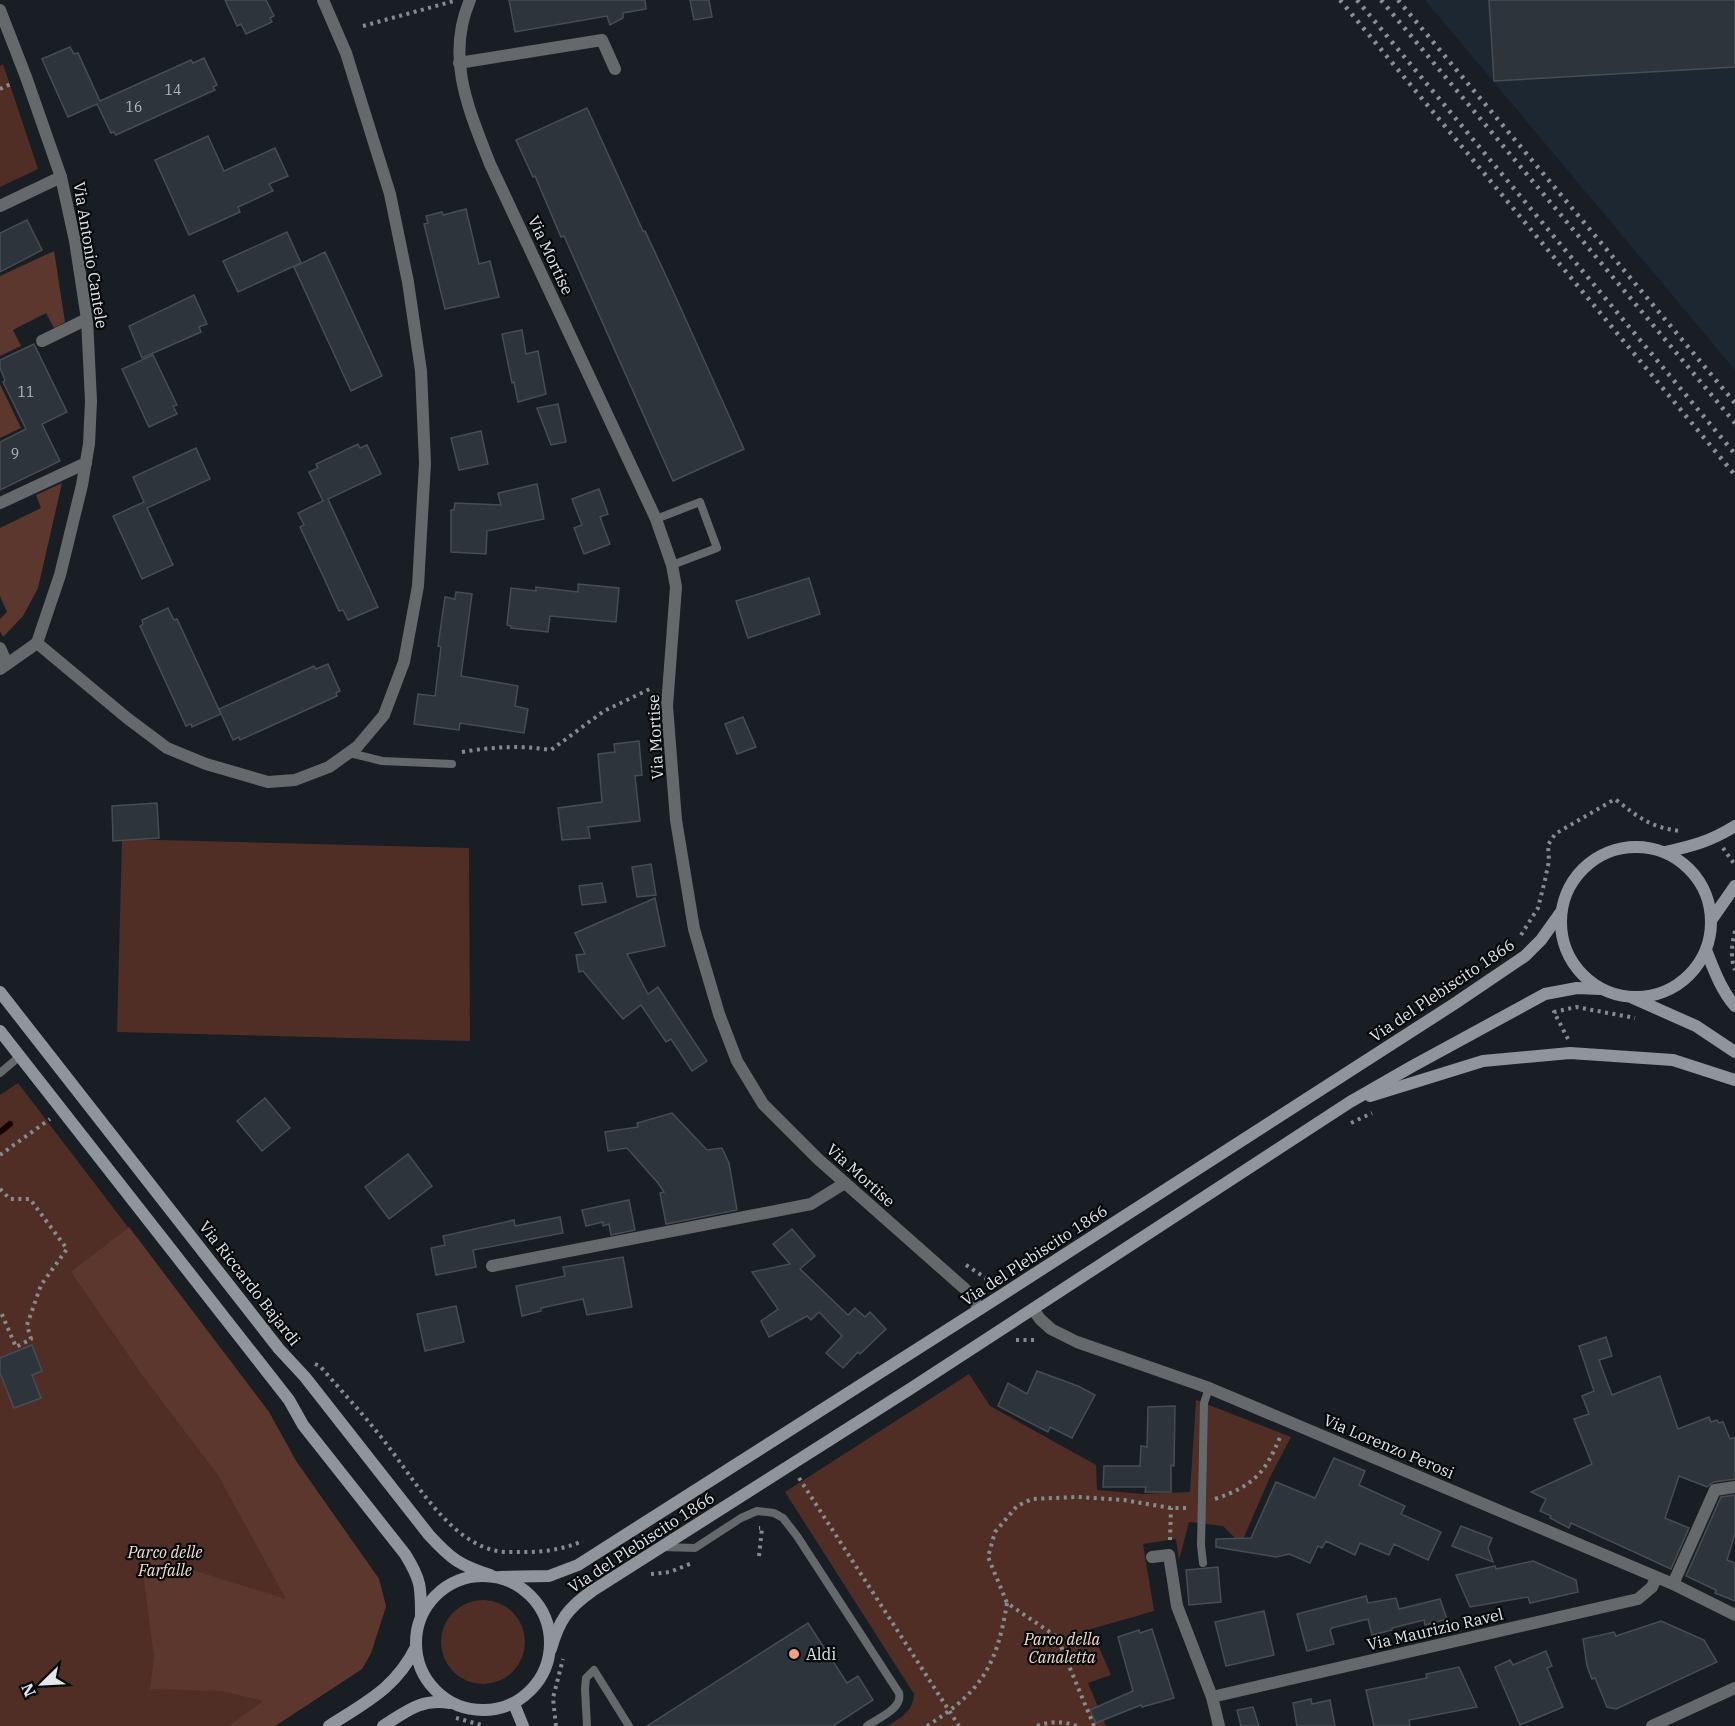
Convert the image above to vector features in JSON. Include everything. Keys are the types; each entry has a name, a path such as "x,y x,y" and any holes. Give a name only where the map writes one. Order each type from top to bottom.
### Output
{"main road":[{"path":"1665,852 1700,845 1735,826"},
{"path":"1632,998 1669,991 1684,980 1697,967 1711,935 1712,919 1705,891 1698,879 1678,859 1665,852 1647,847 1611,850 1595,858 1581,869 1570,884 1561,912 1561,930 1565,948 1574,965 1585,978 1600,989 1632,998 1696,1026 1735,1052"},
{"path":"1712,919 1735,886"},
{"name":"Via del Plebiscito 1866","path":"495,1576 549,1576 578,1565 1454,1004 1525,956 1541,940 1561,912"},
{"path":"1706,950 1727,997 1735,1006"},
{"name":"Via del Plebiscito 1866","path":"551,1649 557,1627 576,1602 1033,1309 1350,1102 1411,1066 1545,994 1576,988 1600,989"},
{"name":"Via Riccardo Bajardi","path":"0,992 429,1535 446,1553 466,1567 495,1576"},
{"path":"0,1031 289,1400 303,1425 405,1554 418,1575 421,1593 421,1616 416,1647 422,1670 435,1690 455,1704"},
{"path":"1350,1102 1483,1061 1570,1053 1673,1060 1735,1080"},
{"path":"383,1726 410,1708 423,1703 435,1701 483,1710 514,1704 538,1682 547,1666 551,1649 550,1630 533,1596 518,1585 495,1576 473,1576 456,1580 430,1601 421,1616"},
{"path":"329,1726 393,1683 407,1665 416,1647"},
{"path":"514,1704 523,1726"}],"street":[{"path":"0,648 4,666 37,643 127,718 167,747 206,764 268,782 295,780 329,767 357,747 384,714 404,662 418,586 424,451 421,371 408,282 390,194 346,54 323,0"},
{"name":"Via Mortise","path":"470,0 459,45 459,63 461,82 471,116 490,164 656,519 672,565 676,587 667,667 667,706 676,820 694,929 719,1014 737,1060 764,1104 845,1183 966,1288 980,1309"},
{"name":"Via Antonio Cantele","path":"0,10 27,77 62,177 87,319 91,401 89,444 82,485 60,575 37,643"},
{"path":"459,63 602,40 615,69"},
{"path":"0,206 62,177"},
{"path":"42,340 87,319"},
{"path":"0,503 86,463"},
{"path":"492,1266 812,1204 845,1183"},
{"name":"Via Lorenzo Perosi","path":"1033,1309 1051,1329 1077,1342 1209,1388 1673,1584 1735,1615"},
{"path":"1673,1584 1715,1490 1735,1487"},
{"path":"1152,1557 1169,1555 1177,1606 1212,1697 1220,1726"},
{"name":"Via Maurizio Ravel","path":"1212,1697 1638,1599 1652,1587 1656,1578"},
{"path":"1656,1725 1735,1688"}],"lane":[{"path":"656,519 700,502 717,548 672,565"},
{"path":"350,753 382,761 452,764"},
{"path":"0,1073 20,1056"},
{"path":"1203,1563 1201,1545 1204,1403 1209,1388"},
{"path":"663,1547 695,1548 756,1511 774,1513 783,1518 798,1536 899,1693 898,1706 867,1726"},
{"path":"587,1726 586,1678 594,1670 629,1726"}],"path":[{"path":"363,26 457,0"},
{"path":"462,752 492,747 551,750 604,711 656,686"},
{"path":"1517,942 1538,908 1547,871 1548,845 1555,834 1615,799 1645,822 1666,829 1689,831"},
{"path":"1730,857 1735,865"},
{"path":"1735,931 1732,941 1735,970"},
{"path":"1570,1044 1554,1012 1576,1007 1638,1019"},
{"path":"0,1155 62,1109"},
{"path":"1349,1124 1380,1109"},
{"path":"0,1189 9,1199 30,1199 67,1249 41,1285 27,1325 31,1339 16,1347 0,1310"},
{"path":"310,1362 320,1366 378,1433 446,1522 489,1550 534,1552 568,1547"},
{"path":"927,1726 966,1698 989,1668 997,1652 1007,1603 988,1557 995,1532 1017,1506 1032,1498 1077,1497 1124,1500 1181,1509 1202,1504 1242,1488 1264,1472 1284,1429"},
{"path":"798,1478 959,1726"},
{"path":"1169,1555 1171,1508"},
{"path":"756,1527 762,1528 759,1556"},
{"path":"645,1576 670,1572 699,1560"},
{"path":"1007,1603 1057,1637 1092,1726"},
{"path":"556,1726 553,1698 565,1652"},
{"path":"1037,1726 1065,1722 1077,1726"}],"shaded area":[{"path":"1425,0 1735,0 1735,370"}],"green space":[{"path":"3,64 38,169 0,187 0,66"},
{"path":"54,251 65,322 54,328 46,313 13,330 21,346 0,356 0,276"},
{"path":"0,384 21,428 0,438"},
{"path":"62,483 38,588 23,616 3,637 0,631 0,619 7,612 0,596 0,528 41,508 36,495"},
{"path":"122,839 469,848 470,1041 117,1032"},
{"name":"Parco delle Farfalle","path":"18,1083 269,1412 296,1461 379,1579 386,1607 371,1653 362,1669 275,1726 0,1726 0,1095"},
{"path":"129,1227 269,1412 296,1461 379,1579 386,1606 371,1653 362,1669 275,1726 229,1726 263,1701 222,1691 150,1689 154,1656 141,1556 152,1552 186,1568 286,1599 218,1475 143,1376 71,1272"},
{"name":"Parco della Canaletta","path":"969,1374 990,1406 1096,1465 1097,1490 1143,1494 1190,1492 1196,1400 1291,1437 1270,1477 1241,1544 1223,1526 1189,1522 1179,1560 1176,1539 1143,1544 1154,1611 1091,1629 1111,1675 1088,1683 1106,1726 888,1726 909,1710 914,1694 785,1492"},
{"path":"475,1600 491,1600 507,1607 518,1618 525,1634 522,1658 513,1672 491,1684 475,1684 459,1677 448,1666 441,1650 441,1634 448,1618 459,1607"}],"building":[{"path":"225,0 266,0 274,16 270,18 272,22 246,34 241,24 237,26"},
{"path":"509,0 645,0 646,9 623,13 623,18 610,25 607,16 515,32"},
{"path":"690,0 709,0 712,17 694,20"},
{"path":"1489,0 1735,0 1735,67 1494,81"},
{"path":"70,47 74,54 78,53 100,101 191,60 193,63 204,58 217,85 213,87 215,90 116,135 114,132 111,133 97,104 68,117 42,59"},
{"path":"587,108 744,449 673,481 564,236 561,237 535,176 533,177 516,140"},
{"path":"208,136 224,171 275,148 288,176 269,184 273,191 238,207 240,212 189,235 155,160"},
{"path":"466,209 479,264 490,261 499,297 445,309 424,224 428,223 426,216 442,212 443,215"},
{"path":"27,220 42,250 0,272 0,233"},
{"path":"287,232 301,263 238,292 223,261"},
{"path":"325,252 382,376 351,391 294,267"},
{"path":"194,295 207,324 199,327 201,332 142,358 129,326"},
{"path":"522,330 526,354 538,351 546,394 518,402 502,334"},
{"path":"34,344 67,412 42,424 60,461 0,490 0,442 26,429 3,382 5,380 0,368 0,360"},
{"path":"153,355 177,405 173,406 177,414 149,427 122,369"},
{"path":"558,404 566,442 551,445 537,408"},
{"path":"481,431 488,464 459,470 451,438"},
{"path":"358,444 360,448 367,445 381,474 328,499 378,607 348,620 343,610 339,611 300,527 304,525 298,513 323,501 309,472 318,468 316,464"},
{"path":"196,448 210,479 147,508 173,565 142,579 113,516 144,502 133,477"},
{"path":"537,484 544,519 487,531 486,554 451,552 451,510 454,510 455,503 501,505 498,493"},
{"path":"599,489 608,514 600,517 610,544 584,554 574,528 582,525 572,499"},
{"path":"809,578 820,614 748,638 736,601"},
{"path":"578,584 619,588 616,622 550,616 548,632 511,628 507,625 511,588 536,591 536,587 578,592"},
{"path":"456,592 472,594 461,676 518,686 515,706 528,709 524,733 460,723 459,730 414,724 418,694 435,696 441,647 438,646 445,597 455,599"},
{"path":"168,608 174,620 177,619 221,714 192,727 191,724 186,726 140,626 143,624 142,620"},
{"path":"328,664 340,691 336,693 337,696 240,740 239,737 233,740 219,709 314,666 316,669"},
{"path":"743,717 756,747 737,754 725,724"},
{"path":"639,741 642,775 635,776 640,821 588,827 590,838 562,840 558,808 602,802 598,754 615,752 614,744"},
{"path":"157,803 159,838 113,841 112,806"},
{"path":"651,864 656,895 637,897 632,867"},
{"path":"602,883 606,902 582,905 579,886"},
{"path":"655,898 665,946 627,954 648,994 658,987 707,1061 692,1071 671,1039 666,1042 641,1005 623,1019 583,971 579,972 576,955 585,954 575,933"},
{"path":"265,1098 290,1128 262,1151 237,1121"},
{"path":"672,1113 707,1150 722,1148 729,1163 737,1210 666,1224 660,1193 664,1192 658,1183 627,1148 608,1151 605,1132 638,1127 637,1123"},
{"path":"408,1154 432,1186 389,1219 365,1187"},
{"path":"629,1200 635,1230 611,1235 609,1224 603,1226 603,1222 586,1226 582,1210"},
{"path":"560,1217 563,1233 473,1250 476,1267 436,1275 431,1248 445,1245 443,1236 514,1220 515,1226"},
{"path":"792,1229 815,1256 800,1269 848,1315 855,1308 865,1317 870,1312 886,1329 843,1368 826,1353 842,1336 819,1312 811,1320 807,1316 769,1337 761,1321 778,1309 752,1272 790,1264 773,1244"},
{"path":"623,1257 632,1307 587,1315 583,1299 541,1308 541,1311 522,1316 516,1286 565,1276 563,1267"},
{"path":"456,1306 464,1342 425,1351 417,1314"},
{"path":"1606,1337 1612,1356 1599,1360 1612,1395 1660,1376 1678,1429 1709,1417 1711,1422 1717,1420 1719,1423 1723,1422 1730,1439 1735,1437 1735,1479 1714,1482 1707,1487 1679,1476 1665,1518 1689,1528 1671,1569 1571,1523 1569,1528 1550,1518 1551,1516 1540,1511 1546,1499 1531,1492 1592,1464 1574,1419 1589,1414 1582,1396 1594,1391 1579,1346"},
{"path":"32,1345 42,1371 32,1375 41,1398 14,1408 0,1373 0,1358"},
{"path":"1037,1371 1078,1386 1095,1395 1072,1438 1050,1427 1048,1432 998,1406 1008,1383 1027,1394"},
{"path":"1175,1406 1171,1492 1145,1492 1146,1487 1103,1487 1104,1466 1140,1466 1141,1446 1147,1447 1148,1407"},
{"path":"1334,1458 1365,1471 1359,1485 1405,1506 1401,1514 1441,1532 1428,1560 1394,1544 1389,1555 1360,1543 1355,1555 1326,1541 1322,1548 1318,1546 1310,1563 1289,1554 1276,1557 1216,1547 1216,1539 1251,1538 1276,1482 1315,1498"},
{"path":"1735,1495 1735,1534 1727,1560 1735,1563 1735,1601 1715,1593 1716,1590 1686,1576 1721,1497"},
{"path":"1461,1526 1492,1538 1488,1548 1493,1562 1452,1546"},
{"path":"1533,1561 1576,1580 1578,1592 1530,1603 1528,1597 1470,1607 1456,1575 1495,1566 1496,1569"},
{"path":"1218,1567 1221,1602 1189,1605 1186,1570"},
{"path":"1366,1596 1368,1603 1396,1598 1399,1609 1440,1599 1447,1619 1425,1625 1424,1620 1372,1635 1368,1619 1332,1628 1330,1630 1334,1644 1307,1651 1297,1614"},
{"path":"1264,1611 1274,1655 1226,1666 1215,1622"},
{"path":"1661,1621 1704,1640 1717,1662 1616,1709 1607,1707 1595,1678 1592,1679 1587,1666 1583,1639 1614,1632 1616,1636"},
{"name":"Aldi","path":"808,1623 847,1683 858,1676 873,1700 833,1726 647,1726"},
{"path":"1152,1629 1174,1698 1142,1707 1141,1705 1096,1723 1090,1710 1133,1691 1118,1637 1139,1630 1140,1633"},
{"path":"1546,1651 1552,1666 1547,1668 1563,1707 1520,1725 1495,1667 1510,1660 1513,1665"},
{"path":"1459,1667 1477,1707 1409,1720 1410,1726 1374,1726 1366,1690 1427,1678 1426,1674"},
{"path":"1311,1699 1312,1704 1330,1700 1335,1726 1297,1726 1293,1703"},
{"path":"1253,1707 1259,1726 1241,1726 1237,1710"}],"waterway":[{"path":"0,1132 10,1124"}],"railway":[{"path":"1340,0 1735,475"},
{"path":"1357,0 1735,454"},
{"path":"1381,0 1735,423"},
{"path":"1398,0 1735,403"}],"place":[{"name":"Aldi","path":"794,1654"}]}
